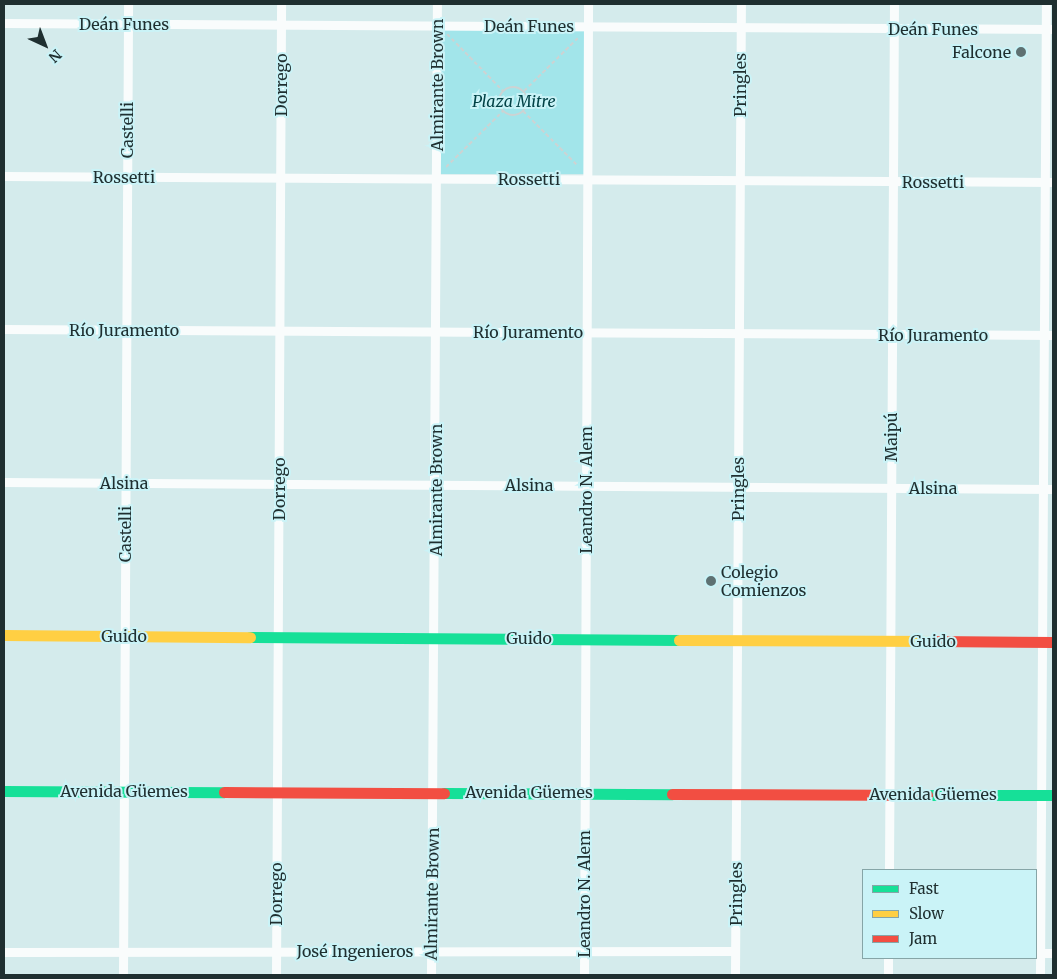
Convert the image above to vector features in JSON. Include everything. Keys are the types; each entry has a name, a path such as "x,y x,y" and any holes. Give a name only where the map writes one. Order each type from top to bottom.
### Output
{"main road":[{"name":"Guido","path":"4,635 1048,642"},
{"name":"Avenida Güemes","path":"4,791 1053,795"}],"street":[{"name":"Castelli","path":"123,975 128,4"},
{"name":"Dorrego","path":"276,975 281,4"},
{"name":"Almirante Brown","path":"431,975 436,638 436,332 439,175 439,27 437,4"},
{"name":"Leandro N. Alem","path":"584,975 588,4"},
{"name":"Pringles","path":"735,975 741,4"},
{"name":"Maipú","path":"889,869 894,4"},
{"path":"1040,975 1038,953 1041,795 1048,642 1043,489 1049,335 1049,29 1046,4"},
{"name":"Deán Funes","path":"4,23 587,28 1049,29"},
{"name":"Rossetti","path":"4,176 280,178 439,175 586,176 740,181 1049,182"},
{"name":"Río Juramento","path":"4,329 1049,335"},
{"name":"Alsina","path":"4,482 1053,489"},
{"name":"José Ingenieros","path":"4,952 735,951"},
{"path":"1038,953 1053,953"},
{"path":"888,959 888,975"}],"path":[{"path":"439,27 451,29"},
{"path":"439,27 442,38"},
{"path":"439,27 503,91"},
{"path":"524,91 587,28"},
{"path":"514,87 524,91 527,101 523,111 513,115 503,110 499,98 503,91 514,87"},
{"path":"439,175 503,110"},
{"path":"523,111 586,176"},
{"path":"439,175 442,162"},
{"path":"439,175 451,172"}],"green space":[{"name":"Plaza Mitre","path":"439,27 587,29 586,174 439,174"}],"traffic: fast":[{"path":"250,637 679,640"},
{"path":"4,791 224,792"},
{"path":"444,793 672,794"},
{"path":"927,795 1053,795"}],"traffic: slow":[{"path":"4,635 250,637"},
{"path":"679,640 934,641"}],"traffic: jam":[{"path":"934,641 1053,642"},
{"path":"224,792 444,793"},
{"path":"672,794 927,795"}],"place":[{"name":"Falcone","path":"1021,52"},
{"name":"Colegio Comienzos","path":"711,581"}]}
